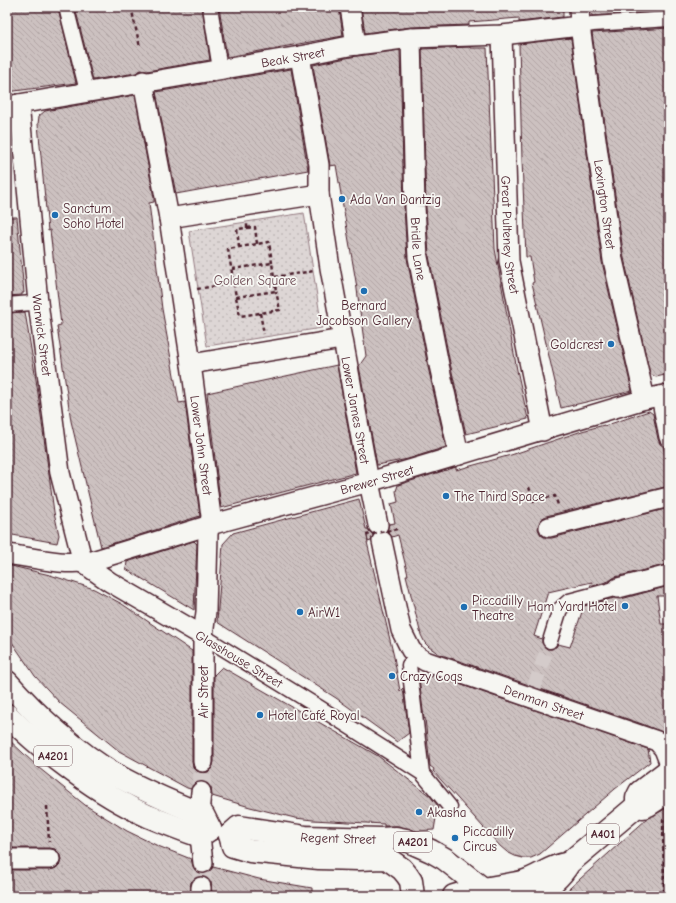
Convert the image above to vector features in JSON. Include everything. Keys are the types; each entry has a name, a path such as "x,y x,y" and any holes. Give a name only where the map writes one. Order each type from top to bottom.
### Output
{"main road":[{"name":"Regent Street","path":"7,682 26,704 82,752 114,774 167,801 210,828 233,846 250,851 319,858 382,858 392,861 402,869 411,881 413,896"},
{"name":"Regent Street","path":"7,715 50,754 103,791 148,816 210,828 239,826 305,837 396,838 406,840 445,859 488,892"},
{"name":"A401","path":"488,892 524,882 559,865 569,863 637,805 640,792 669,770"},
{"name":"A401","path":"637,805 643,807 648,805 669,791"},
{"path":"534,896 551,885 563,873 569,863"},
{"path":"454,896 488,892"}],"street":[{"path":"66,7 87,91"},
{"path":"210,7 220,69"},
{"path":"350,7 356,45"},
{"name":"Lexington Street","path":"579,7 580,26 613,260 659,396 669,437"},
{"path":"580,26 669,19"},
{"name":"Beak Street","path":"13,105 356,45 411,38 502,35 580,26"},
{"name":"Great Pulteney Street","path":"502,35 509,261 543,431"},
{"name":"Bridle Lane","path":"411,38 418,257 439,365 459,455"},
{"path":"143,82 169,218 191,364 342,339 319,194 319,165 300,56"},
{"name":"Warwick Street","path":"13,105 60,473 83,563"},
{"path":"169,218 319,194"},
{"path":"7,305 32,303"},
{"name":"Lower James Street","path":"342,339 369,482 376,534 401,630 410,657"},
{"name":"Lower John Street","path":"191,364 211,516 210,525"},
{"name":"Brewer Street","path":"83,563 210,525 369,482 659,396"},
{"path":"549,527 669,497"},
{"name":"Air Street","path":"203,762 203,636 206,612 208,534 210,525"},
{"path":"7,554 62,563 83,563"},
{"name":"Glasshouse Street","path":"83,563 110,582 203,636 422,773 450,807"},
{"path":"550,641 560,609 569,601 669,575"},
{"name":"Denman Street","path":"410,657 418,656 425,661 657,741 664,749 669,762"},
{"path":"410,657 422,773"},
{"path":"201,792 210,828 203,863"},
{"path":"7,859 50,859"}],"path":[{"path":"131,7 140,47"},
{"path":"246,220 248,228"},
{"path":"239,247 237,229 255,227 257,244"},
{"path":"269,242 280,310 240,316 228,249 239,247 269,242"},
{"path":"232,269 272,263"},
{"path":"274,277 316,270"},
{"path":"195,289 234,283"},
{"path":"236,297 276,290"},
{"path":"260,313 262,325"},
{"path":"529,487 533,501 555,496 558,505"},
{"path":"376,534 397,529"},
{"path":"47,806 50,859"},
{"path":"663,816 664,896"}],"green space":[{"name":"Golden Square","path":"304,213 322,328 207,346 189,231"}],"building":[{"path":"7,7 58,7 76,83 7,92"},
{"path":"75,7 202,7 210,60 147,71 141,70 136,73 93,80"},
{"path":"219,7 339,7 343,36 227,57"},
{"path":"361,7 563,7 563,17 519,22 519,18 469,22 469,25 411,27 365,33"},
{"path":"590,7 669,7 669,11 592,16"},
{"path":"669,28 669,351 666,351 669,369 665,375 656,377 650,374 624,258 592,33"},
{"path":"571,38 602,262 632,391 561,408 532,283 534,282 530,257 526,257 519,44"},
{"path":"470,47 487,48 495,249 517,370 528,419 466,434 450,363 429,256 426,207 422,49"},
{"path":"400,50 404,207 407,258 428,367 446,447 408,459 377,465 359,366 366,356 356,282 336,165 330,166 313,65 351,57"},
{"path":"291,69 308,170 176,194 156,92"},
{"path":"135,95 154,198 154,202 149,203 162,309 179,403 185,402 200,516 101,547 71,421 57,326 61,325 50,230 48,231 38,124 39,116 45,111"},
{"path":"7,217 17,217 24,293 22,293 22,295 7,296"},
{"path":"25,312 37,386 54,512 59,535 57,543 7,534 7,313"},
{"path":"337,365 356,473 221,508 207,393"},
{"path":"649,411 653,414 658,439 660,444 663,446 669,469 669,486 546,516 541,519 538,529 541,535 546,538 552,538 669,508 669,564 615,577 609,581 590,587 592,582 548,592 534,636 542,639 542,643 547,649 552,649 558,644 570,647 584,606 614,598 621,599 669,586 669,596 657,596 661,624 669,624 669,735 642,724 439,654 429,647 421,635 398,535 392,537 387,531 389,524 395,523 391,504 398,502 396,491 398,485 456,467 456,470 511,455 582,431 604,426"},
{"name":"AirW1","path":"359,499 366,529 368,529 373,535 371,541 367,542 394,657 400,691 403,688 409,733 397,742 336,698 217,622 223,544 233,533"},
{"path":"194,541 197,544 194,610 126,569 127,562"},
{"path":"7,565 50,575 94,589 122,604 192,651 192,762 193,767 197,771 203,773 208,772 212,768 214,762 214,675 222,667 378,756 430,796 438,806 434,830 416,831 398,826 384,826 384,824 295,818 250,807 212,796 211,787 208,783 202,781 196,782 191,789 187,788 119,751 60,703 35,676 7,635"},
{"path":"424,674 432,677 433,675 648,749 650,762 615,789 540,854 531,858 515,856 500,846 430,766 419,678"},
{"path":"7,738 39,768 85,805 127,831 158,846 191,859 194,869 198,873 204,874 209,872 213,867 259,879 312,888 312,896 212,896 211,882 207,878 201,876 196,877 191,882 190,896 7,896 7,870 50,870 56,868 60,864 61,859 59,853 55,849 7,848"},
{"path":"665,809 667,896 561,896 648,818"}],"tunnel":[{"path":"534,687 550,641"},
{"path":"201,792 203,762"},
{"path":"201,887 203,863"}],"place":[{"name":"Ada Van Dantzig","path":"342,199"},
{"name":"Sanctum Soho Hotel","path":"55,215"},
{"name":"Bernard Jacobson Gallery","path":"364,291"},
{"name":"Goldcrest","path":"611,344"},
{"name":"The Third Space","path":"446,496"},
{"name":"Ham Yard Hotel","path":"625,606"},
{"name":"Piccadilly Theatre","path":"464,607"},
{"name":"AirW1","path":"300,612"},
{"name":"Crazy Coqs","path":"392,676"},
{"name":"Hotel Café Royal","path":"260,715"},
{"name":"Akasha","path":"419,812"},
{"name":"Piccadilly Circus","path":"455,838"}]}
